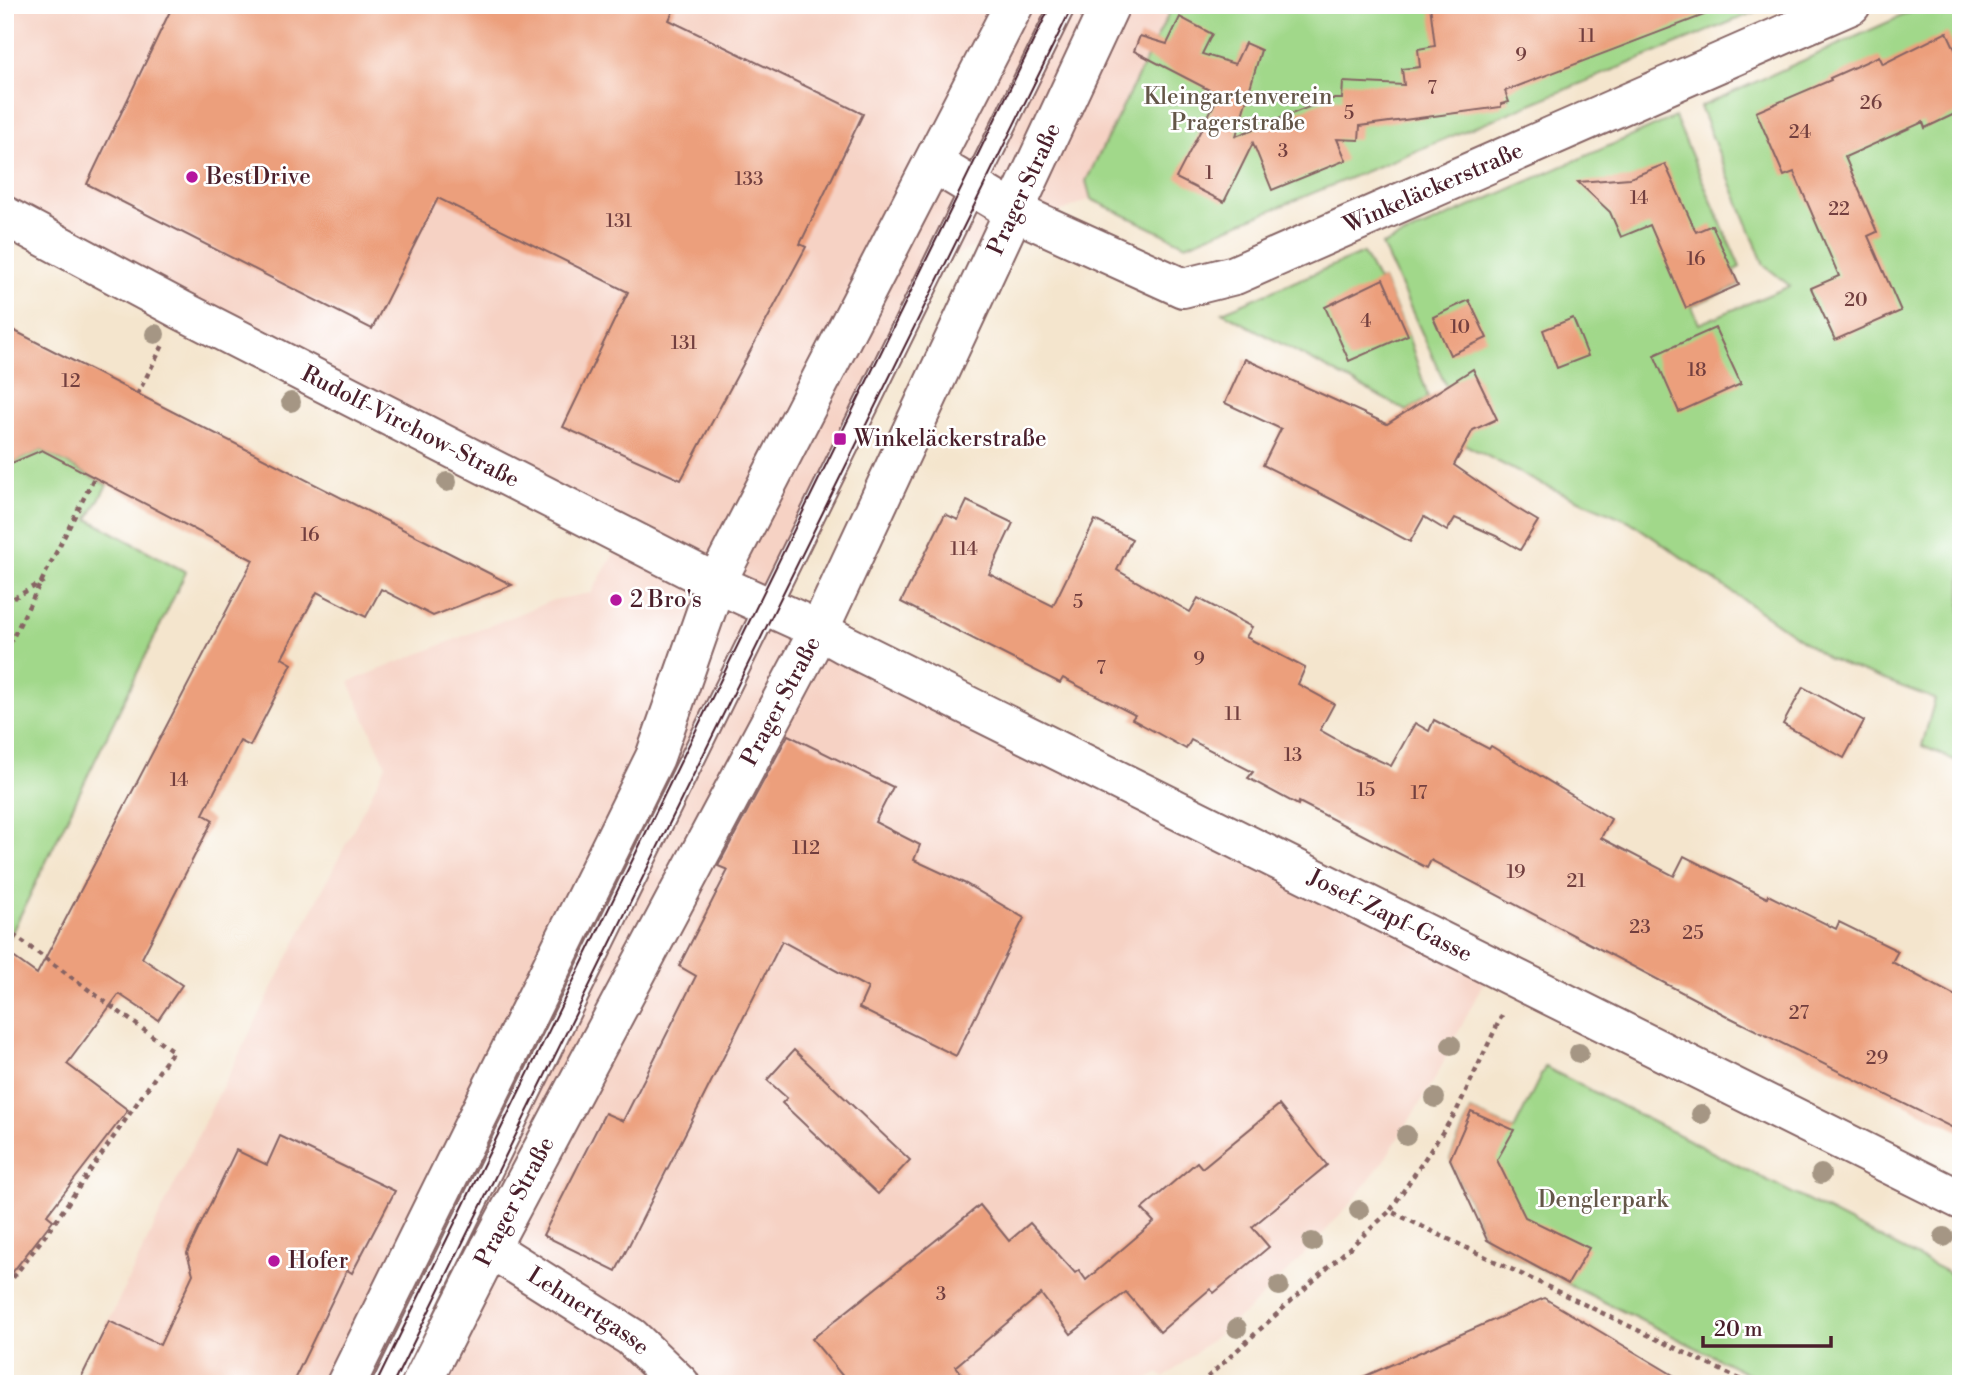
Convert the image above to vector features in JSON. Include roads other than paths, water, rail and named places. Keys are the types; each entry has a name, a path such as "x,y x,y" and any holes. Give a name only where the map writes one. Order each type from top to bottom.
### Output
{"street":[{"path":"345,1384 655,757 716,583 1014,5"},
{"name":"Prager Straße","path":"421,1384 490,1248 819,630 1110,5"},
{"name":"Winkeläckerstraße","path":"933,163 1013,211 1183,288 1235,275 1851,5"},
{"name":"Rudolf-Virchow-Straße","path":"5,216 181,310 716,583 819,630"},
{"name":"Josef-Zapf-Gasse","path":"819,630 1961,1200"},
{"name":"Lehnertgasse","path":"490,1248 631,1337 680,1384"}],"lane":[{"path":"385,1384 1063,5"}],"tram line":[{"path":"376,1384 1051,5"},
{"path":"393,1384 1073,5"}],"place":[{"name":"BestDrive","path":"192,177"},
{"name":"Winkeläckerstraße","path":"840,439"},
{"name":"2 Bro's","path":"616,600"},
{"name":"Hofer","path":"274,1261"}],"park label":[{"name":"Kleingartenverein Pragerstraße","path":"1238,110"},
{"name":"Denglerpark","path":"1603,1200"}]}
